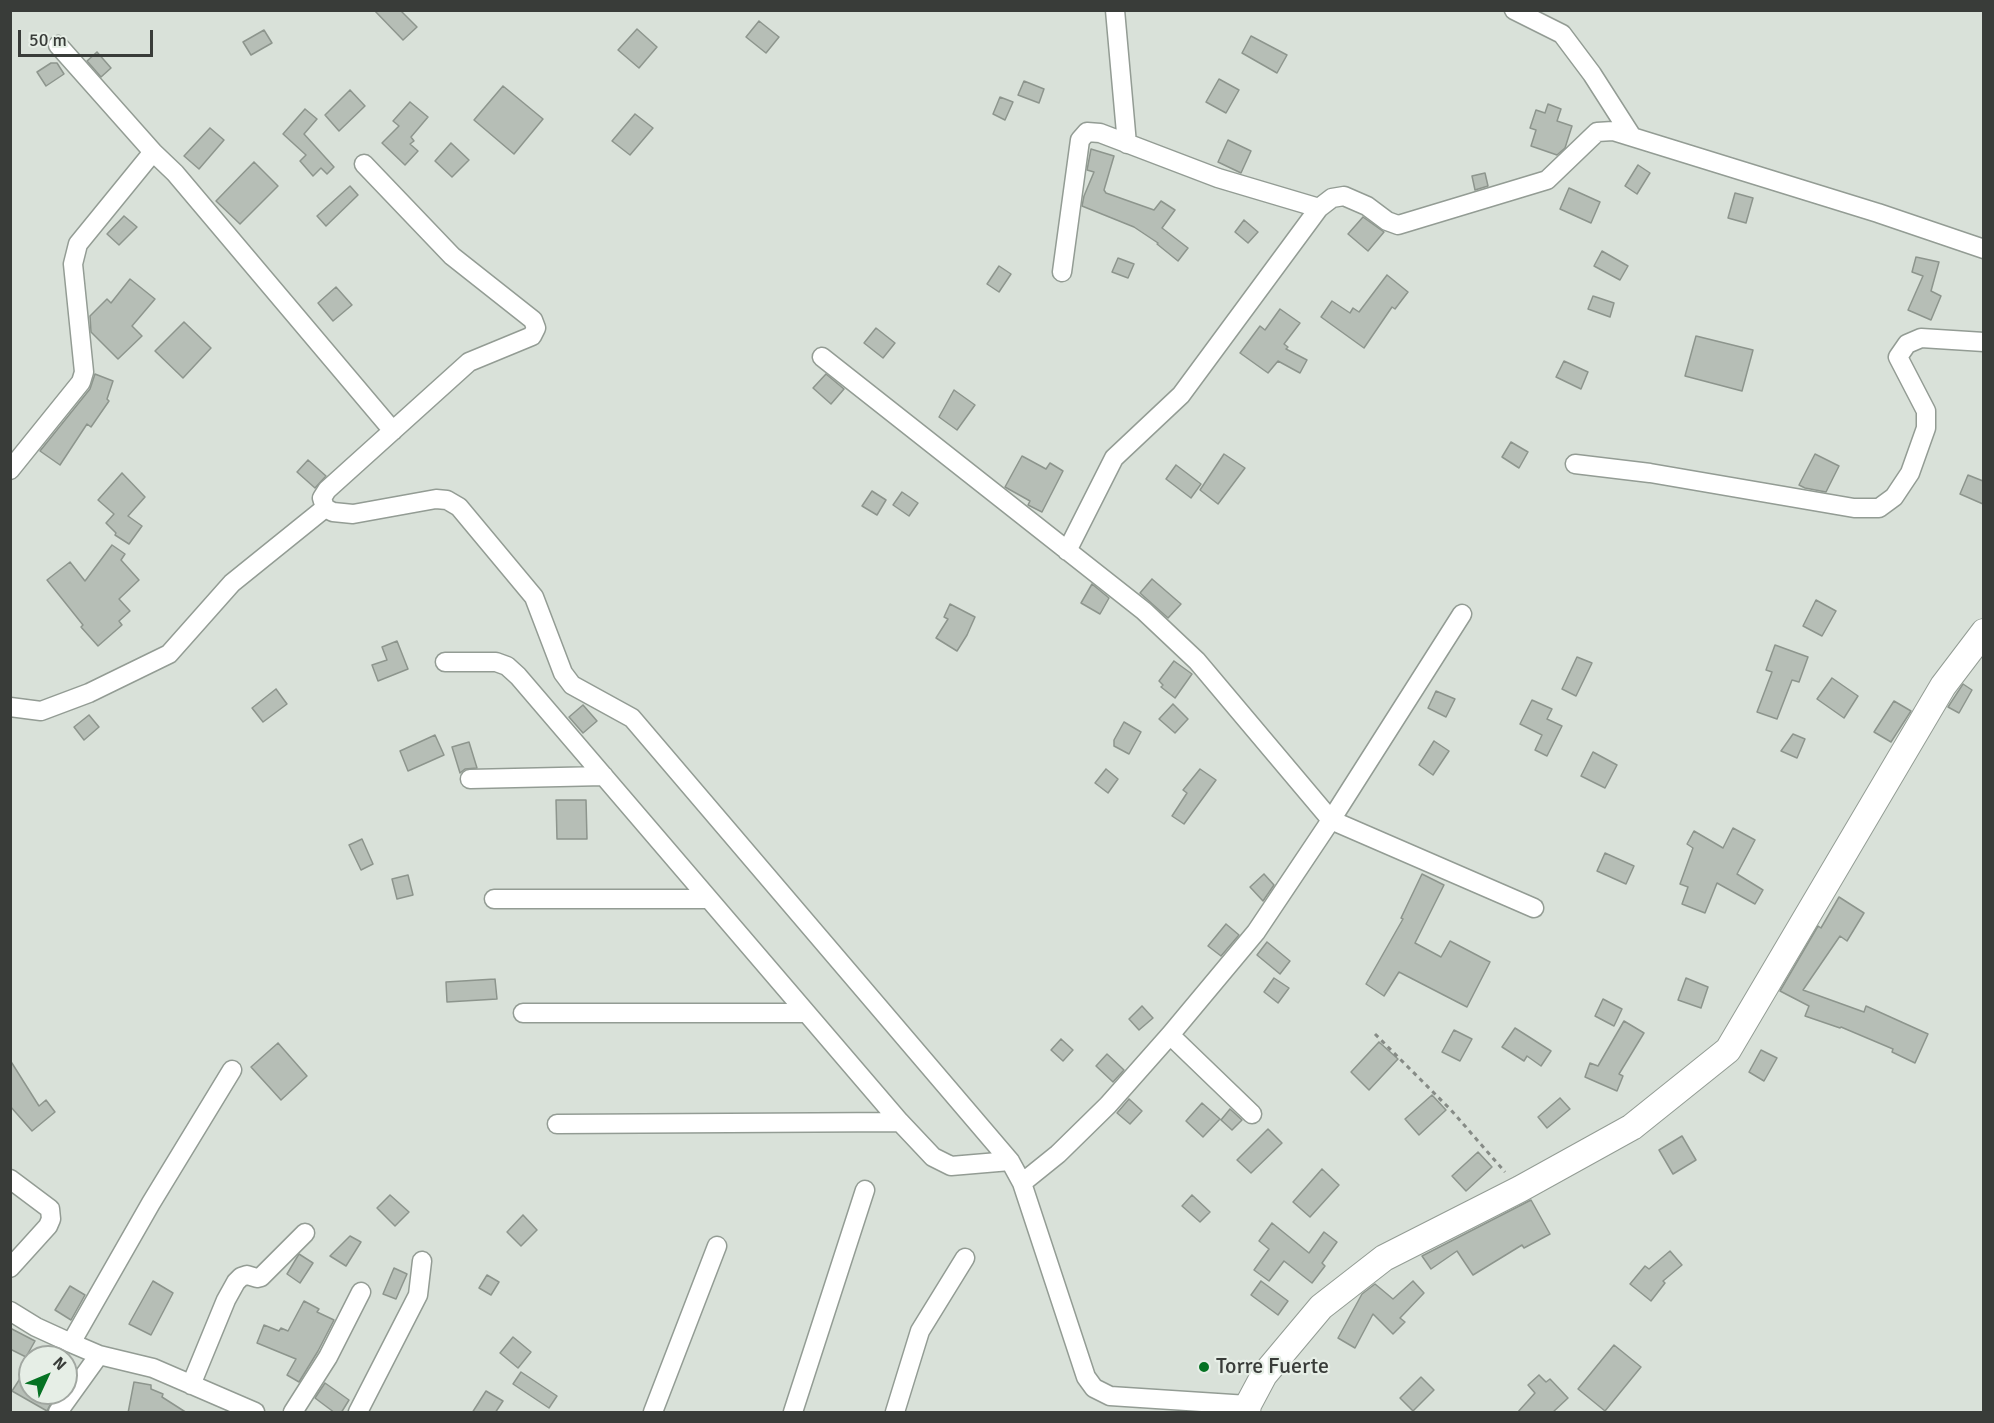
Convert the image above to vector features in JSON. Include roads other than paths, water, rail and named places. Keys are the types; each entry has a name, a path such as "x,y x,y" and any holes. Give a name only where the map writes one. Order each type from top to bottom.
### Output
{"main road":[{"path":"1248,1409 1264,1374 1321,1307 1384,1258 1520,1189 1632,1127 1728,1050 1943,686 1983,632"}],"street":[{"path":"1115,10 1127,144"},
{"path":"1514,10 1562,34 1592,74 1631,135"},
{"path":"58,45 182,182 393,430"},
{"path":"1067,551 1114,458 1181,395 1319,208 1332,198 1344,196 1367,206 1387,221 1398,225 1547,180 1597,132 1613,130 1878,213 1983,249"},
{"path":"1062,272 1080,140 1088,132 1100,133 1218,178 1319,208"},
{"path":"10,470 81,382 84,372 73,264 78,244 153,152"},
{"path":"364,164 452,256 533,320 536,328 532,336 469,362 327,490 322,498 325,508 333,512 353,514 436,499 447,500 459,507 534,597 563,673 572,684 632,718 1010,1161 1022,1183 1086,1377 1094,1388 1110,1396 1248,1409"},
{"path":"1575,464 1650,473 1854,508 1879,508 1894,497 1910,473 1926,428 1926,411 1898,357 1907,344 1921,338 1983,342"},
{"path":"822,357 1144,610 1197,661 1331,820 1534,908"},
{"path":"10,707 41,711 89,693 169,654 232,583 325,508"},
{"path":"1022,1183 1058,1154 1099,1113 1170,1035 1256,932 1331,820 1462,614"},
{"path":"445,662 496,662 507,666 900,1122 933,1157 951,1166 1010,1161"},
{"path":"470,779 604,776"},
{"path":"494,899 708,899"},
{"path":"523,1013 806,1013"},
{"path":"1170,1035 1252,1114"},
{"path":"71,1343 150,1203 232,1070"},
{"path":"557,1124 900,1122"},
{"path":"10,1179 50,1209 51,1219 48,1227 10,1268"},
{"path":"793,1413 865,1190"},
{"path":"191,1384 226,1300 236,1282 247,1275 261,1277 305,1233"},
{"path":"653,1413 717,1246"},
{"path":"895,1413 920,1331 964,1258"},
{"path":"358,1413 418,1295 422,1261"},
{"path":"293,1413 328,1357 361,1292"},
{"path":"10,1311 36,1327 99,1355 153,1368 255,1413"},
{"path":"58,1413 99,1355"}],"place":[{"name":"Torre Fuerte","path":"1204,1367"}]}
